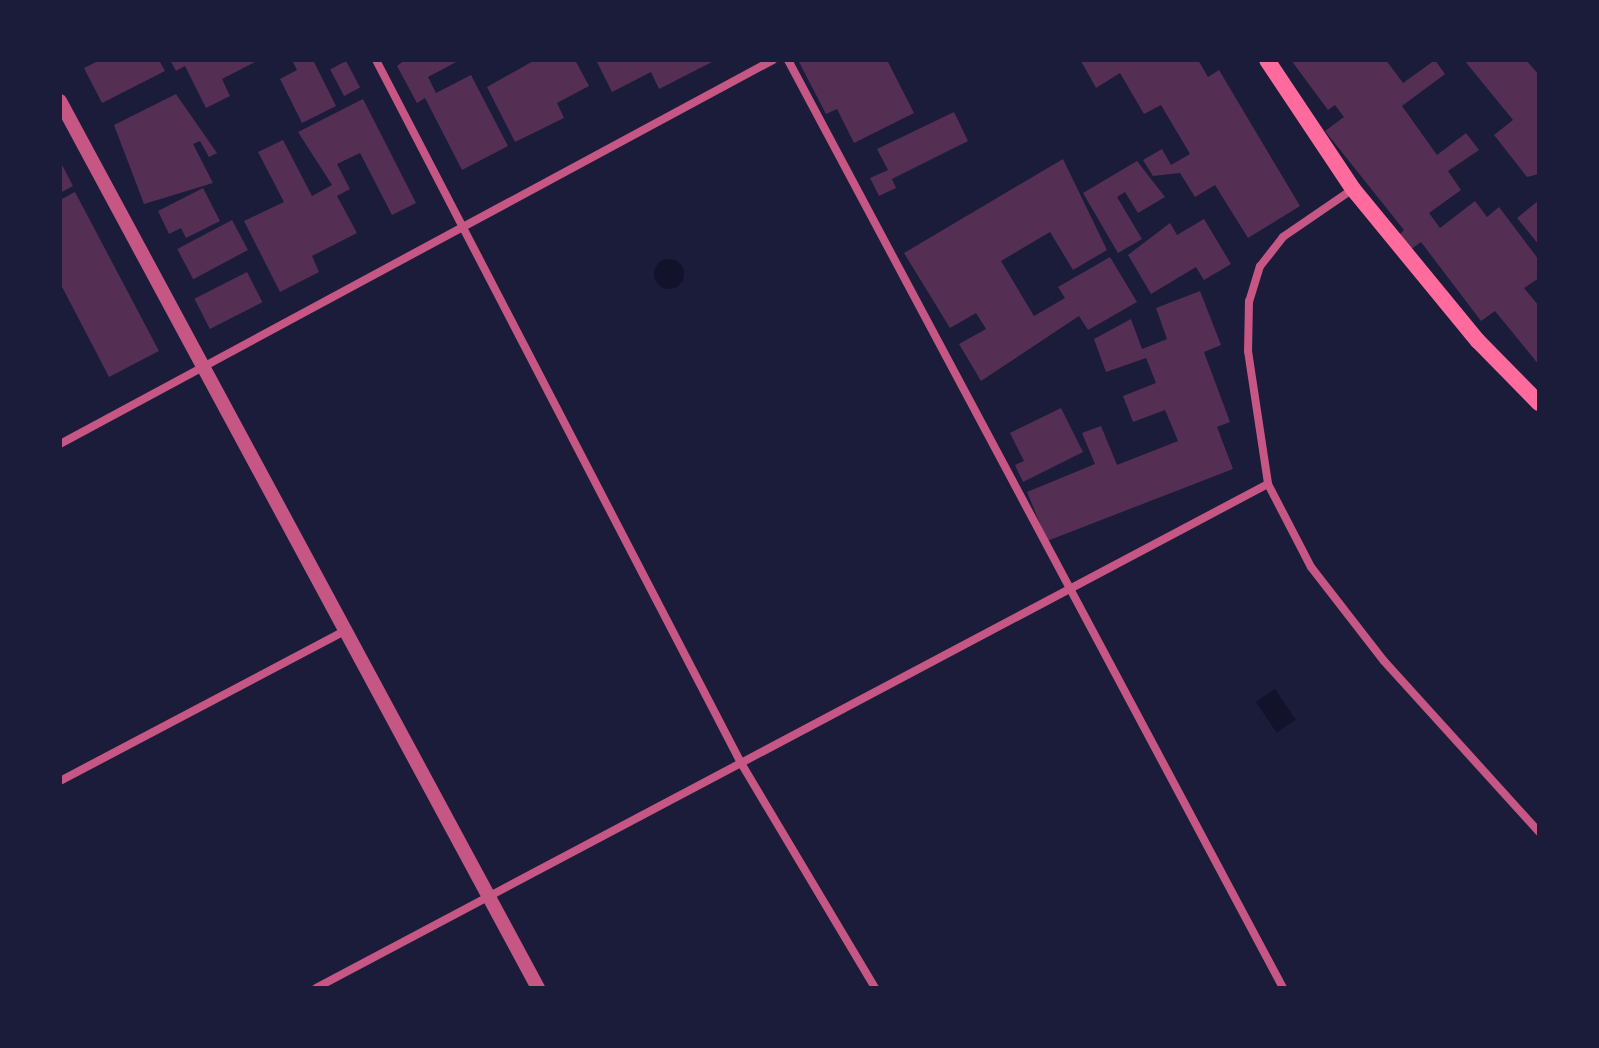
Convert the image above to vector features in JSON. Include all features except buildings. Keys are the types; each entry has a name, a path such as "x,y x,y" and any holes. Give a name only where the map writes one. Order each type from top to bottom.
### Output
{"main road":[{"path":"1267,60 1353,189 1539,403"}],"street":[{"path":"376,60 741,763 875,988"},
{"path":"60,444 201,373 463,226 773,60"},
{"path":"788,60 1283,988"},
{"path":"60,101 201,373 349,628 538,988"},
{"path":"1353,189 1283,237 1260,266 1249,301 1248,351 1268,484 1320,579 1539,832"},
{"path":"316,988 491,900 1067,587 1268,484"},
{"path":"60,781 349,628"}],"shaded area":[{"path":"669,259 680,263 684,274 680,285 669,289 658,285 654,274 658,263"},
{"path":"1275,689 1296,720 1277,733 1256,702"}]}
